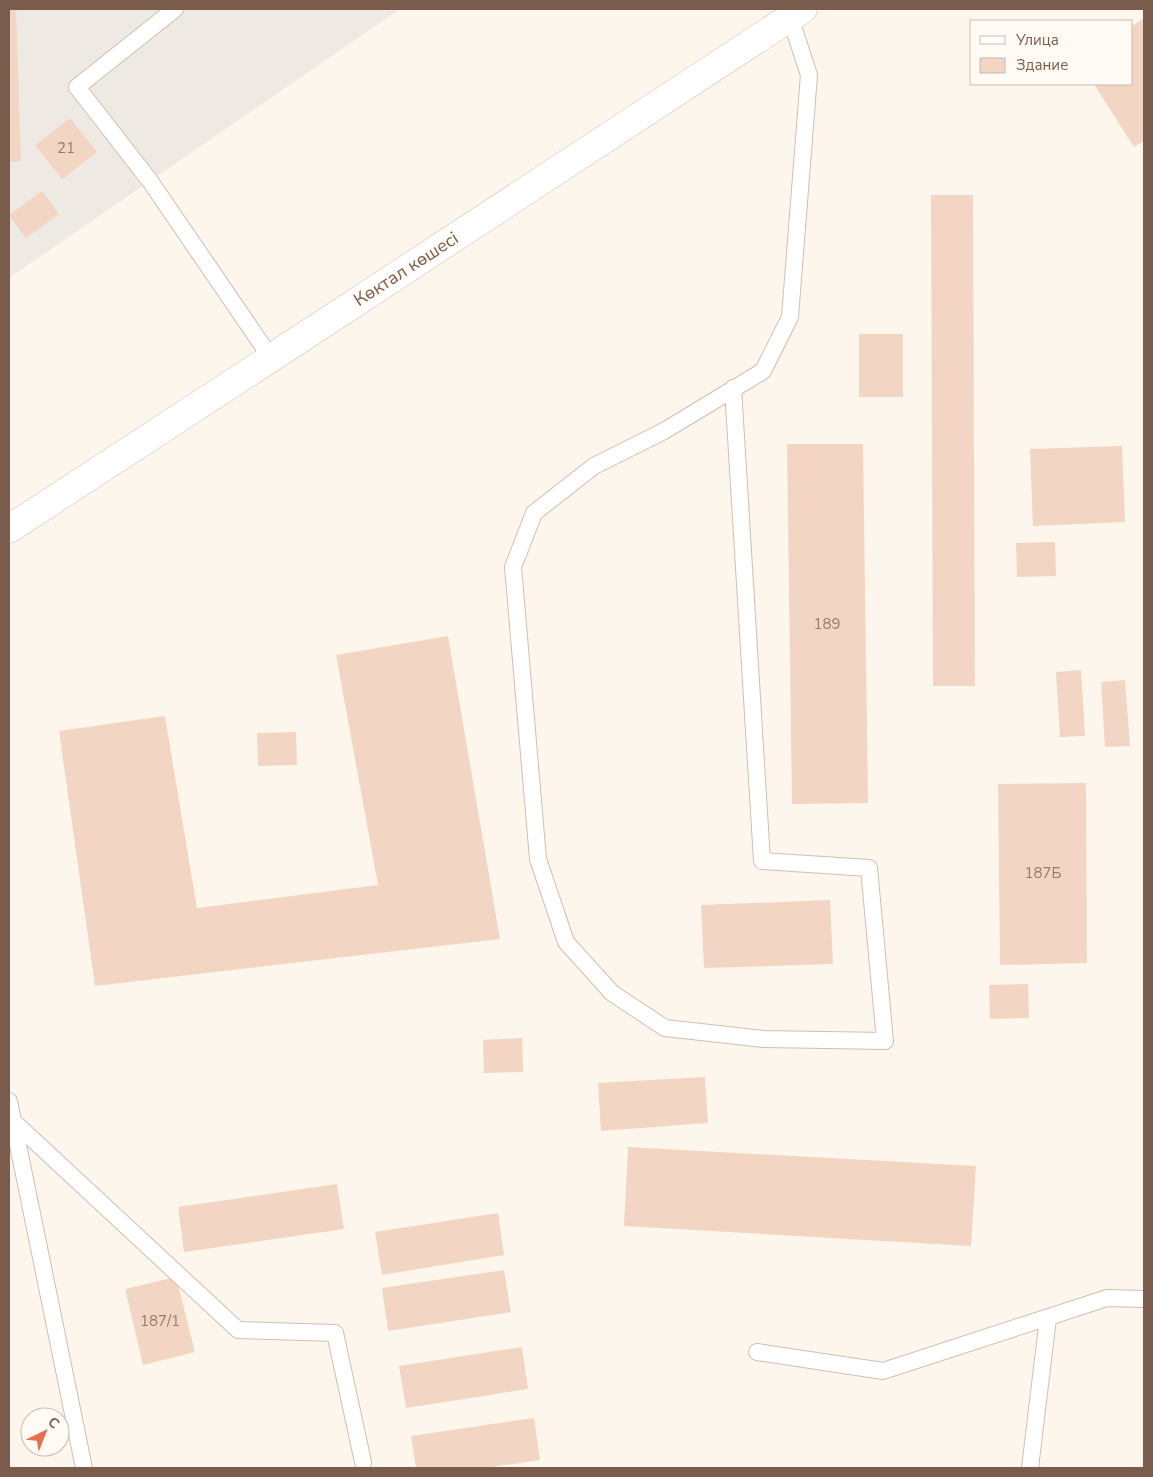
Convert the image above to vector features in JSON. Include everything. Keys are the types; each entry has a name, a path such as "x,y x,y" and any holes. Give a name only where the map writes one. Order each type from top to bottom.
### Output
{"street":[{"name":"Көктал көшесі","path":"9,528 796,13"}],"lane":[{"path":"175,9 77,87 150,181 271,358"},
{"path":"733,388 762,861 868,868 885,1041 764,1039 665,1028 612,993 566,942 538,859 512,567 534,513 594,466 664,430 733,388 763,371 790,317 809,75 796,13"},
{"path":"9,1101 84,1468"},
{"path":"14,1122 238,1330 335,1333 363,1462"},
{"path":"757,1352 883,1371 1107,1298 1144,1299"},
{"path":"1030,1468 1048,1318"}],"shaded area":[{"path":"9,9 400,9 9,278"}],"building":[{"path":"9,9 16,9 21,161 9,162"},
{"path":"1144,18 1144,141 1134,147 1095,85 1133,85 1133,25"},
{"path":"70,118 97,152 62,179 35,145"},
{"path":"42,191 59,214 26,238 9,215"},
{"path":"931,195 973,195 975,686 933,686"},
{"path":"859,334 903,334 903,397 859,397"},
{"path":"787,444 863,444 868,803 792,804"},
{"path":"1122,446 1125,522 1033,526 1030,449"},
{"path":"1055,542 1056,576 1017,577 1016,543"},
{"path":"448,636 500,939 95,986 59,731 165,716 197,908 378,885 336,655"},
{"path":"1081,670 1085,736 1060,737 1056,672"},
{"path":"1125,680 1130,746 1105,747 1101,682"},
{"path":"296,732 297,765 258,766 257,733"},
{"path":"1086,783 1087,963 1000,965 998,784"},
{"path":"830,900 833,964 704,968 701,905"},
{"path":"1028,984 1029,1018 990,1019 989,985"},
{"path":"522,1038 523,1072 484,1073 483,1040"},
{"path":"705,1077 708,1123 601,1131 598,1083"},
{"path":"628,1147 976,1166 971,1246 624,1226"},
{"path":"337,1184 344,1229 184,1252 178,1207"},
{"path":"498,1213 504,1255 382,1275 375,1232"},
{"path":"504,1270 511,1312 388,1331 382,1288"},
{"path":"176,1277 195,1352 143,1365 125,1289"},
{"path":"522,1347 528,1389 406,1408 399,1366"},
{"path":"534,1418 540,1460 485,1468 416,1468 411,1436"}]}
